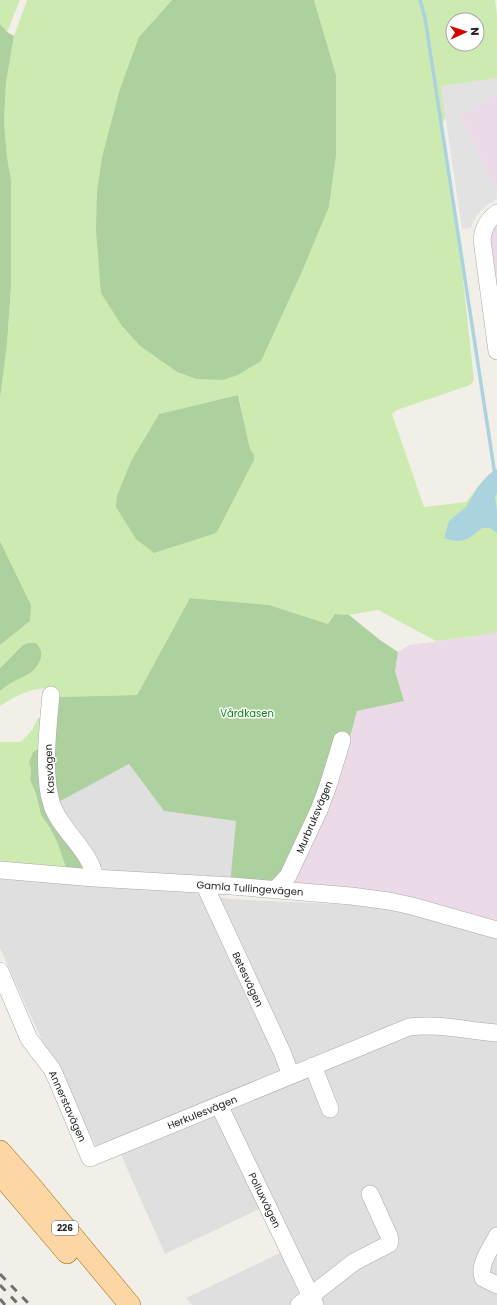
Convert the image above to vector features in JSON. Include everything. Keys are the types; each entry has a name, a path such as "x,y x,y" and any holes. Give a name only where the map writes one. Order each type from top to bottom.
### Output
{"main road":[{"name":"226","path":"0,1151 130,1305"},
{"name":"226","path":"0,1174 111,1305"}],"street":[{"path":"497,213 489,220 483,231 482,240 497,351"},
{"name":"Kasvägen","path":"51,695 47,756 48,780 52,805 63,826 92,866 94,878"},
{"name":"Murbruksvägen","path":"276,889 288,876 303,846 328,786 342,740"},
{"name":"Gamla Tullingevägen","path":"0,870 94,878 276,889 351,896 389,901 444,914 497,930"},
{"name":"Betesvägen","path":"204,884 282,1052 291,1075"},
{"name":"Annerstavägen","path":"0,971 29,1039 52,1069 90,1158"},
{"name":"Herkulesvägen","path":"90,1158 409,1027 420,1025 438,1026 497,1033"},
{"path":"313,1066 330,1109"},
{"name":"Polluxvägen","path":"219,1105 309,1302"},
{"path":"309,1302 354,1262 389,1244 389,1236 370,1194"},
{"path":"497,1236 483,1263 482,1271 483,1278 497,1285"}],"shaded area":[{"path":"497,78 497,199 485,206 476,216 470,228 441,86"},
{"path":"497,78 497,95 460,115 497,191 497,199 485,206 476,216 470,228 462,229 441,86"},
{"path":"497,222 497,299 488,241"},
{"path":"497,632 497,924 289,888 337,785 357,711 404,701 395,671 398,652 409,645"},
{"path":"129,764 164,811 236,821 230,883 102,879 104,870 77,839 55,804"},
{"path":"0,879 173,889 230,899 379,906 430,917 497,939 497,1305 192,1305 186,1298 280,1253 261,1208 165,1254 114,1139 96,1146 43,1043 0,948"}],"green space":[{"path":"0,0 20,0 7,32 0,24"},
{"path":"27,0 172,0 139,37 122,326 140,346 177,372 196,379 272,337 301,274 329,207 336,156 336,75 314,0 495,0 497,16 497,78 441,87 446,116 441,126 458,234 474,380 470,385 397,410 392,414 424,507 466,502 484,479 497,475 497,632 436,641 378,610 349,615 335,614 328,624 269,605 190,598 137,695 56,697 47,688 33,690 22,694 0,706 0,687 36,650 33,643 25,646 15,653 0,668 0,645 9,637 31,605 0,541 0,399 7,344 11,287 11,179 7,157 4,121 6,83 14,36","holes":["238,395 250,449 131,461 159,414"]},
{"path":"172,0 314,0 336,75 336,156 329,207 301,274 261,361 238,375 222,380 196,379 177,372 140,346 122,326 101,293 96,230 97,192 102,157 120,89 139,37"},
{"path":"0,24 7,32 14,36 6,83 4,121 7,157 11,179 11,287 7,344 0,399"},
{"path":"238,395 250,449 254,455 254,460 217,532 154,553 136,539 116,507 117,496 131,461 159,414"},
{"path":"0,541 31,605 30,621 0,645"},
{"name":"Vårdkasen","path":"190,598 269,605 328,624 335,614 349,615 380,640 398,652 395,671 404,701 357,711 337,785 289,888 230,883 236,821 164,811 129,764 55,804 56,697 137,695"},
{"path":"28,643 36,643 41,652 40,662 29,673 9,684 0,691 0,668 23,645"},
{"path":"45,717 44,746 33,752 29,762 31,769 30,780 36,794 41,815 58,844 66,868 0,862 0,742 21,742 32,730 38,718"},
{"path":"44,746 44,773 79,852 84,869 66,868 58,844 41,815 36,794 30,780 31,769 29,762 33,752"}],"water":[{"path":"497,469 497,494 495,496 497,533 490,528 482,528 464,540 455,541 444,538 449,521 466,507 478,487 488,475"}],"waterway":[{"path":"420,0 425,18 495,475"}],"railway":[{"path":"0,1274 30,1305"},
{"path":"0,1285 19,1305"},
{"path":"0,1299 5,1305"}]}
